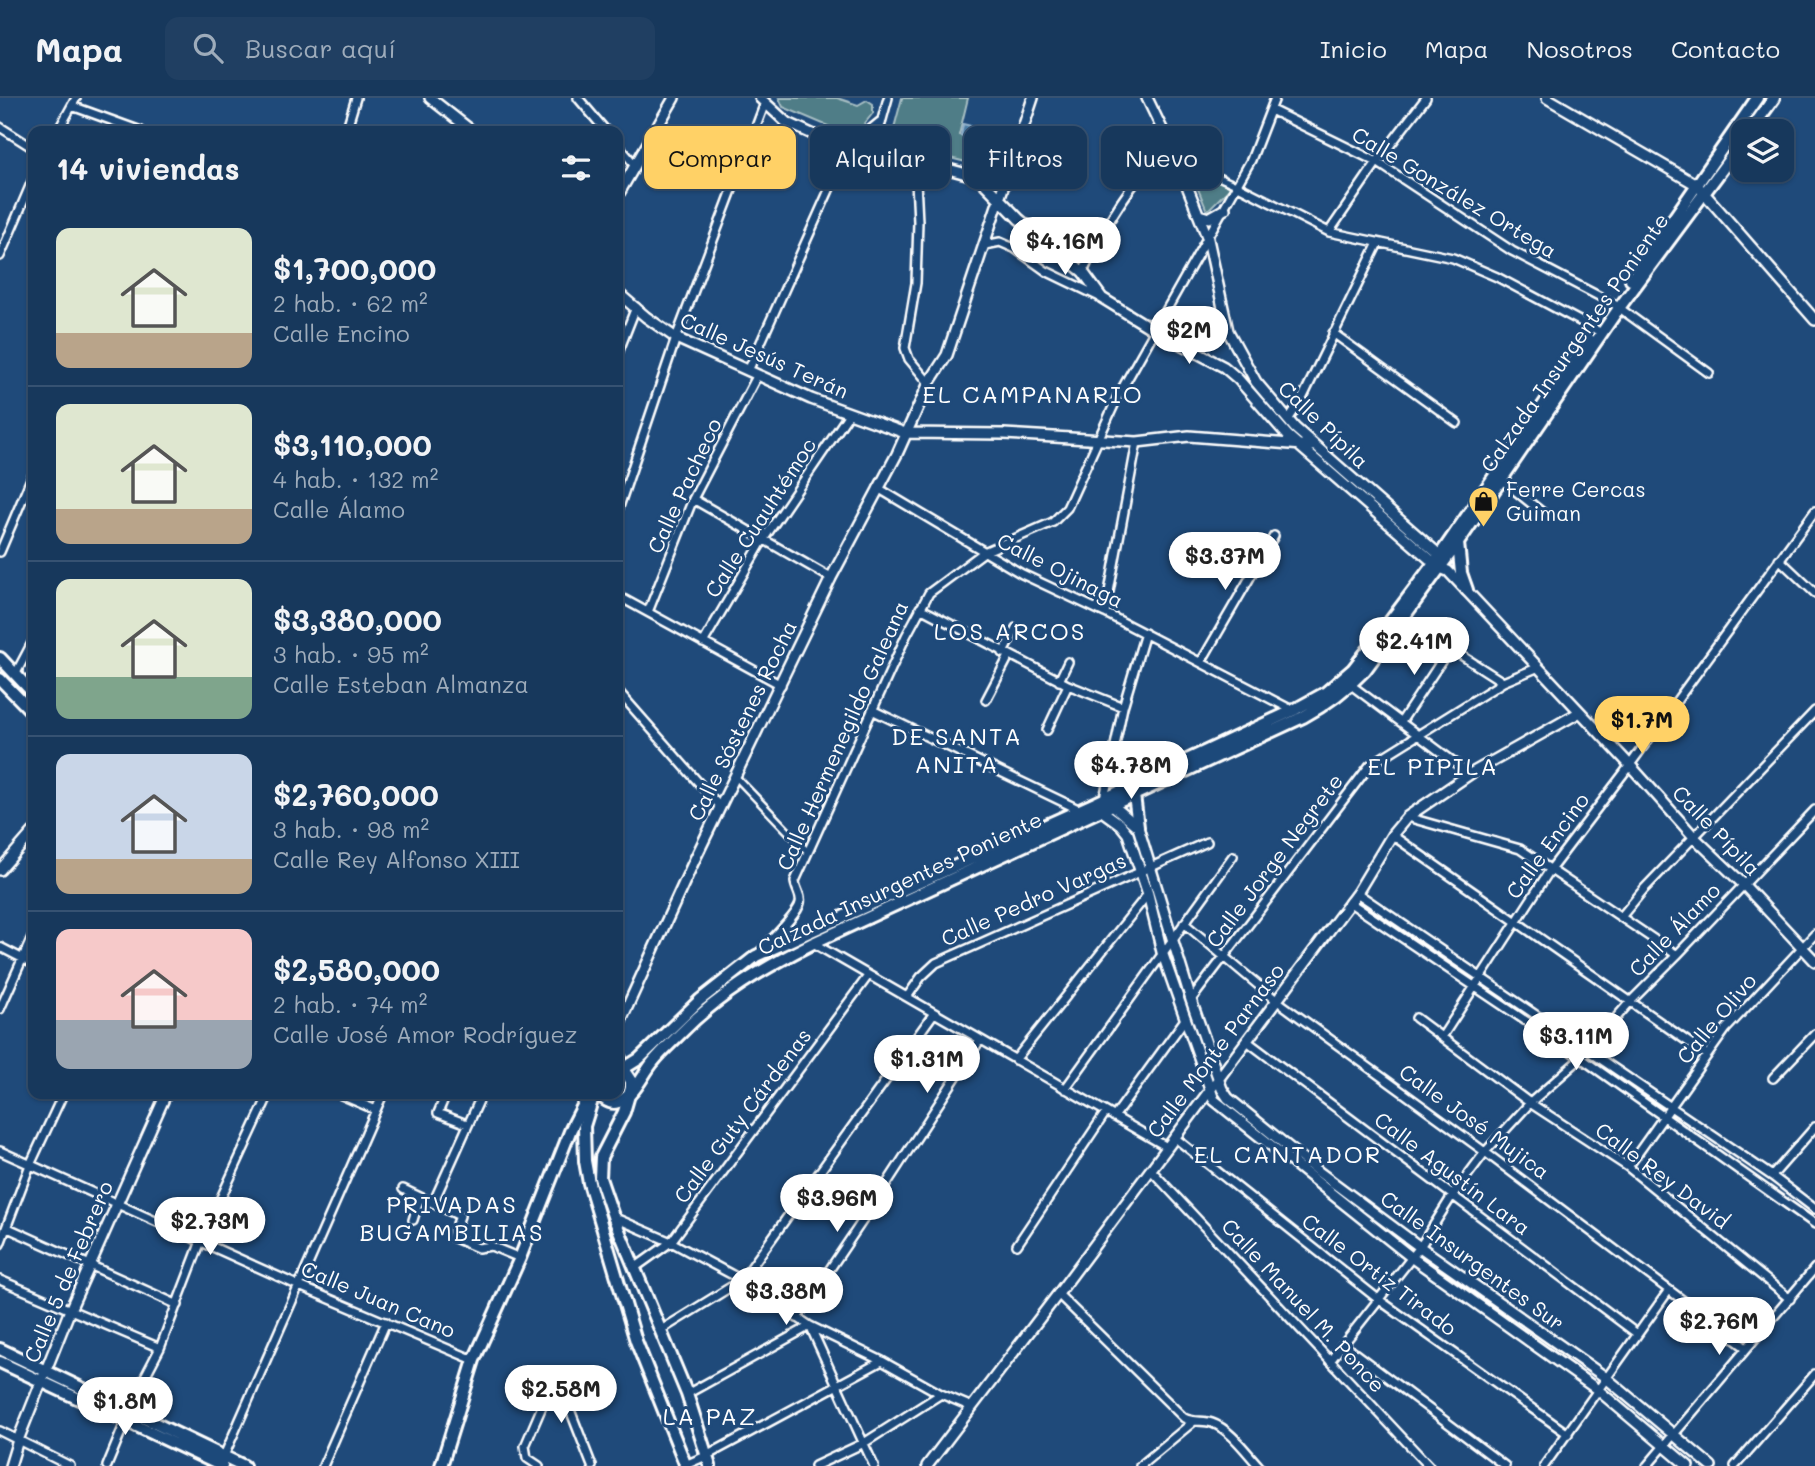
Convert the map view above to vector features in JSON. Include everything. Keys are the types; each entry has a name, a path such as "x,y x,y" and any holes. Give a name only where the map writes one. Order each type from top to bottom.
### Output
{"main road":[{"path":"1702,189 1757,98"},
{"path":"1759,119 1774,98"},
{"path":"1702,189 1731,155"},
{"name":"Calzada Insurgentes Poniente","path":"708,1461 687,1394 613,1216 599,1172 601,1157 624,1112 629,1094 655,1059 711,998 749,977 813,943 1103,805 1330,701 1351,685 1386,634 1458,543 1470,518 1502,480 1616,306 1702,189"},
{"name":"Calzada Insurgentes Poniente","path":"1442,563 1470,518 1599,332"},
{"path":"1458,543 1461,573 1467,590"},
{"name":"Calzada Insurgentes Poniente","path":"623,1067 639,1059 756,956 1081,810 1134,795 1299,714 1353,669 1386,634"},
{"path":"0,658 28,688"},
{"path":"0,679 28,708"},
{"path":"1134,795 1138,827"},
{"path":"603,1099 615,1103 629,1094 631,1081 623,1072"},
{"path":"441,1466 474,1360 520,1258 555,1169 591,1099"},
{"path":"592,1099 584,1126 589,1183 636,1341 685,1466"},
{"path":"0,1349 43,1376"},
{"path":"0,1362 43,1376 223,1461 244,1466"}],"street":[{"path":"348,126 356,98"},
{"path":"429,98 465,126"},
{"path":"578,98 602,126"},
{"path":"623,186 674,98"},
{"path":"879,126 888,98"},
{"name":"Calle Sóstenes Rocha","path":"623,1016 831,578 929,383 947,355 1032,98"},
{"name":"Calle Pípila","path":"1147,98 1161,126"},
{"name":"Calle Hermenegildo Galeana","path":"756,956 798,908 800,897 794,884 872,710 929,593 984,552 1053,523 1067,508 1119,394 1251,160 1275,98"},
{"path":"1329,232 1377,162 1426,98"},
{"path":"1547,98 1702,189 1815,320"},
{"path":"623,495 676,338 762,100 786,122 810,133"},
{"path":"61,126 74,102 129,126"},
{"name":"Calle González Ortega","path":"1271,110 1377,162 1512,251 1616,306 1709,373"},
{"path":"876,126 880,123"},
{"path":"0,127 28,145"},
{"path":"623,151 635,165"},
{"path":"950,169 974,176 1019,219 1083,272 1102,298"},
{"path":"1222,179 1329,232 1453,258 1497,277 1599,332"},
{"path":"748,372 830,189"},
{"path":"916,189 916,283 905,348 909,359 929,383"},
{"path":"1083,272 1110,218 1129,189"},
{"name":"Calle Pípila","path":"1189,189 1208,239 1228,331 1256,382 1315,446 1442,563 1695,838 1743,884 1815,961"},
{"path":"0,256 28,191"},
{"path":"1199,215 1209,218 1225,209"},
{"path":"985,245 1000,242 1014,248 1046,271 1102,298"},
{"path":"1289,420 1302,399 1378,243"},
{"name":"Calle Jesús Terán","path":"623,297 676,338 757,376 849,414 905,433 1004,434 1137,442 1189,436 1315,446"},
{"name":"Calle Pípila","path":"1102,298 1154,330 1224,367 1299,446 1442,563"},
{"path":"623,340 636,307"},
{"path":"1334,333 1457,423"},
{"path":"1224,367 1234,364 1238,350"},
{"name":"Calle Pacheco","path":"648,612 693,499 757,376"},
{"name":"Calle Cuauhtémoc","path":"704,643 763,540 849,414"},
{"path":"1105,612 1137,442"},
{"path":"1502,480 1543,513"},
{"path":"0,552 28,486"},
{"name":"Calle Ojinaga","path":"878,488 1022,573 1105,612 1299,714"},
{"path":"693,499 831,578"},
{"name":"Calle Encino","path":"1442,1037 1550,870 1815,511"},
{"path":"1200,662 1273,536"},
{"path":"1779,559 1815,593"},
{"path":"623,599 781,685"},
{"path":"920,608 1059,681 1123,706"},
{"path":"986,700 1016,628"},
{"path":"1103,805 1123,706 1145,633"},
{"path":"1401,722 1450,648 1503,682"},
{"path":"15,675 28,650"},
{"path":"1059,681 1068,662"},
{"name":"Calle Jorge Negrete","path":"1191,1000 1370,765 1503,682 1539,667"},
{"path":"1047,730 1068,685"},
{"path":"1351,685 1470,774"},
{"path":"623,697 720,807"},
{"path":"872,710 1081,810"},
{"path":"1621,917 1644,889 1815,711"},
{"name":"Calle Monte Parnaso","path":"927,1466 1357,893 1392,835 1407,817 1470,774 1580,712"},
{"path":"735,776 808,852"},
{"path":"1103,805 1138,827 1148,894 1162,951 1187,1017 1210,1091 1221,1107 1411,1257 1598,1390 1688,1466"},
{"path":"1103,805 1128,834 1145,870"},
{"name":"Calle Álamo","path":"1331,1361 1419,1247 1451,1196 1485,1152 1530,1103 1581,1058 1629,1003 1815,810"},
{"path":"1407,817 1520,849 1677,955"},
{"path":"1392,835 1514,923 1707,1055"},
{"path":"0,870 28,838"},
{"name":"Calle Pedro Vargas","path":"907,997 921,977 936,963 1207,842"},
{"path":"1065,1089 1233,856"},
{"name":"Calle Insurgentes Sur","path":"1145,870 1172,938 1191,1000 1228,1098 1319,1172 1419,1247 1605,1377 1712,1466"},
{"path":"1357,893 1815,1209"},
{"path":"1015,1060 1148,894"},
{"path":"1349,902 1581,1058 1815,1224"},
{"name":"Calle José Mujica","path":"1184,923 1276,1000 1485,1152 1745,1347"},
{"name":"Calle Olivo","path":"1628,1167 1726,1029 1815,934"},
{"path":"813,943 1167,1147"},
{"path":"0,947 28,962"},
{"path":"0,1009 28,947"},
{"name":"Calle Guty Cárdenas","path":"636,1267 671,1242 868,976"},
{"path":"661,1330 742,1280 934,1013"},
{"path":"1114,1117 1187,1017"},
{"name":"Calle Rey David","path":"1416,1018 1530,1103 1628,1167 1790,1299"},
{"path":"1773,1078 1815,1034"},
{"path":"797,1318 874,1205 979,1040"},
{"name":"Calle Agustín Lara","path":"1247,1041 1636,1333"},
{"path":"0,1244 30,1165 61,1099"},
{"name":"Calle 5 de Febrero","path":"10,1466 70,1310 164,1099"},
{"path":"107,1466 127,1414 178,1306 201,1241 267,1099"},
{"path":"350,1099 376,1110"},
{"path":"223,1461 297,1285 381,1099"},
{"path":"444,1099 438,1113 467,1124"},
{"path":"433,1203 480,1099"},
{"path":"1017,1245 1106,1112"},
{"path":"1772,1177 1815,1126"},
{"name":"Calle Ortiz Tirado","path":"1174,1137 1378,1299 1568,1434"},
{"name":"Calle Juan Cano","path":"0,1151 297,1285 474,1360"},
{"name":"Calle Manuel M. Ponce","path":"1151,1170 1429,1466"},
{"path":"402,1189 460,1216 452,1237 478,1248 491,1246 520,1258"},
{"path":"413,1220 420,1197"},
{"path":"613,1216 671,1242 742,1280 810,1326 883,1361 941,1394 972,1407"},
{"path":"8,1228 178,1306"},
{"path":"1647,1466 1745,1347 1815,1268"},
{"path":"0,1280 160,1348"},
{"path":"1544,1466 1668,1290"},
{"path":"1058,1294 1184,1419 1210,1422 1223,1429 1259,1466"},
{"path":"323,1466 386,1322"},
{"path":"810,1326 874,1466"},
{"path":"687,1394 810,1326"},
{"path":"1344,1345 1505,1466"},
{"path":"685,1466 708,1461 883,1361"},
{"path":"539,1466 527,1458 525,1446 556,1374 592,1466"},
{"path":"1735,1466 1815,1374"},
{"path":"815,1466 864,1443 941,1394"},
{"path":"1140,1466 1193,1422"},
{"path":"0,1431 70,1466"},
{"path":"1147,1459 1154,1466"}],"green space":[{"path":"779,98 837,98 858,105 867,100 873,104 873,113 863,126 828,126 783,107"},
{"path":"902,98 968,98 959,135 964,136 964,162 950,158 950,126 895,126"},
{"path":"1222,177 1235,183 1207,211 1198,189 1222,189"}],"water":[{"path":"963,124 971,126 964,126 964,137 961,136"}],"place":[{"name":"Ferre Cercas Guiman","path":"1483,529"}],"district":[{"name":"EL CAMPANARIO","path":"1033,395"},
{"name":"LOS ARCOS","path":"1010,632"},
{"name":"DE SANTA ANITA","path":"957,751"},
{"name":"EL PIPILA","path":"1433,767"},
{"name":"EL CANTADOR","path":"1288,1155"},
{"name":"PRIVADAS BUGAMBILIAS","path":"452,1219"},
{"name":"LA PAZ","path":"710,1417"}]}
